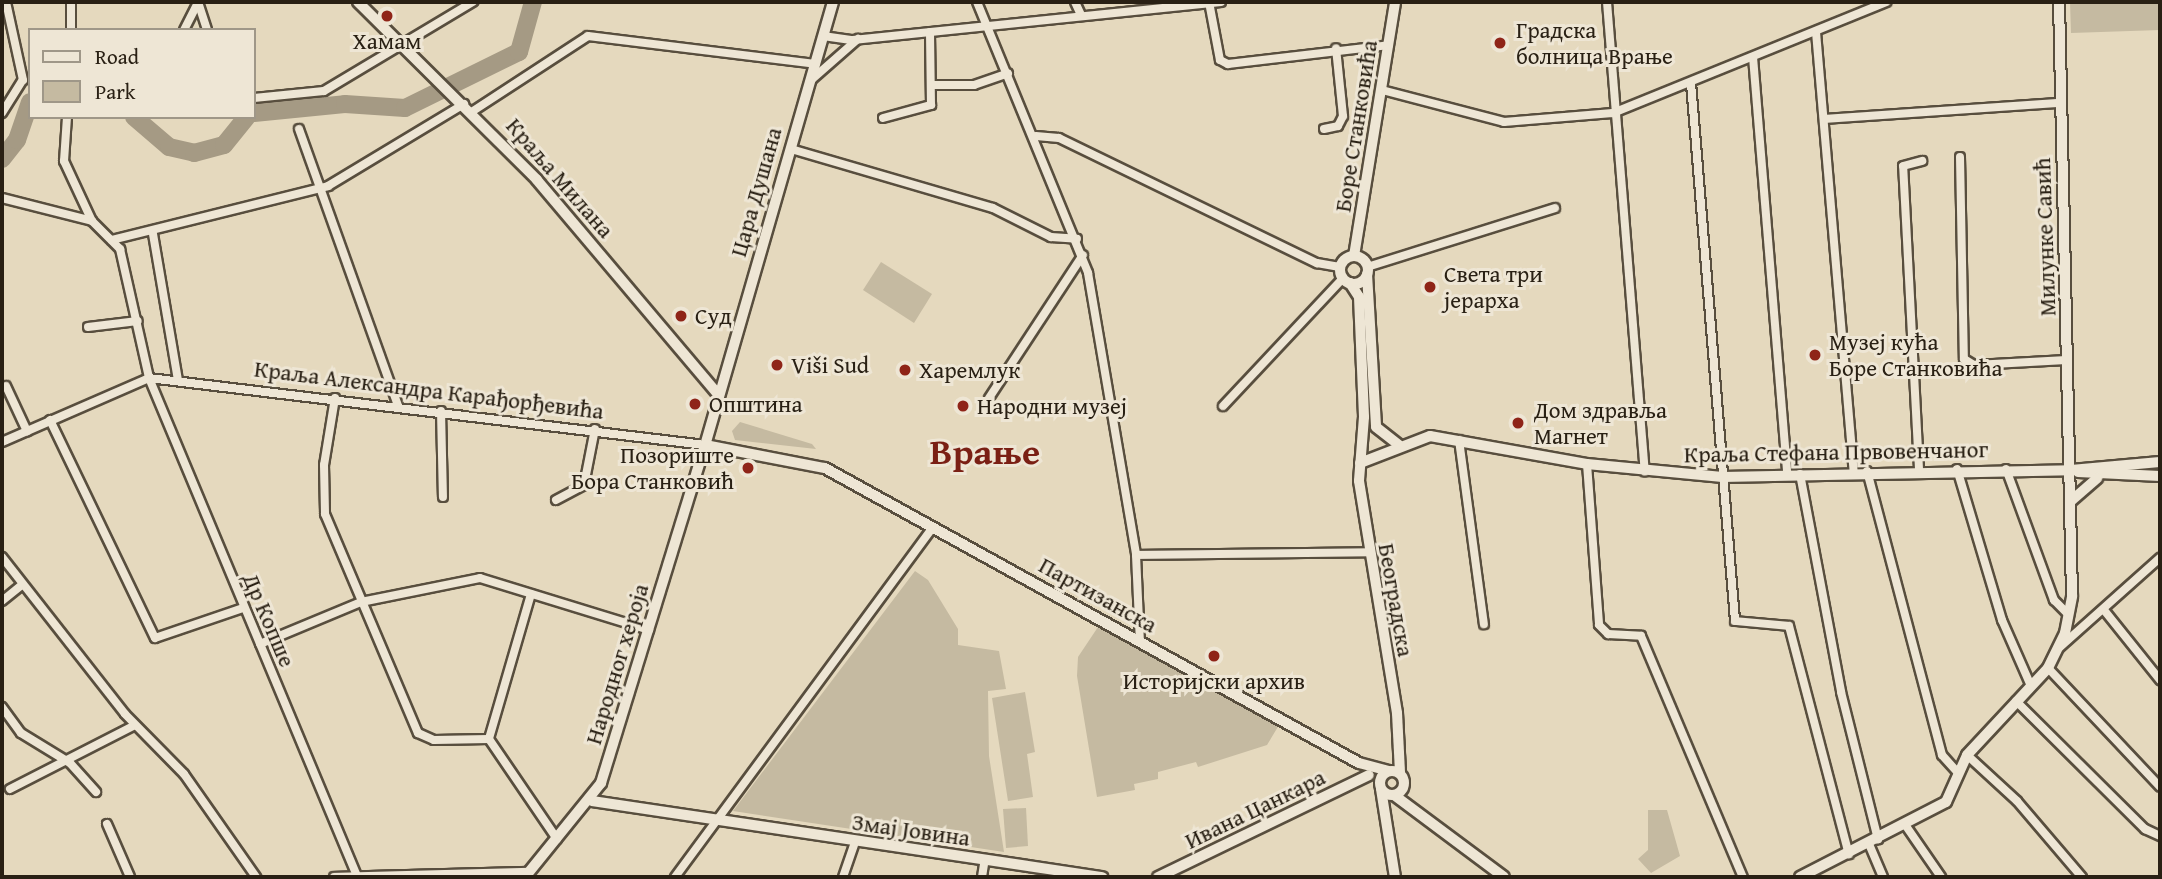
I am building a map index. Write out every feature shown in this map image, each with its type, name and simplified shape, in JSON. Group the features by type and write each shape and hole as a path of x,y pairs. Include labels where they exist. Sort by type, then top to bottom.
{"main road":[{"name":"Краља Милана","path":"358,2 469,107 718,394"},
{"name":"Цара Душана","path":"705,445 833,2"},
{"name":"Партизанска","path":"705,445 816,464 1359,763 1394,772"},
{"name":"Партизанска","path":"1359,763 1381,787 1411,804 1504,877"},
{"path":"1381,787 1394,772 1404,785 1411,804"},
{"path":"1394,795 1404,785"}],"street":[{"path":"2,113 26,80 6,2"},
{"path":"71,2 71,28"},
{"path":"185,28 198,2"},
{"path":"198,2 206,28"},
{"path":"256,98 324,91 473,2"},
{"path":"977,2 1036,136 1083,255 1136,555 1140,642"},
{"path":"1074,2 1081,15"},
{"path":"823,36 858,39 1221,2"},
{"name":"Боре Станковића","path":"1354,256 1395,2"},
{"path":"1607,2 1645,471"},
{"path":"1382,90 1499,122 1614,113 1886,2"},
{"name":"Милунке Савић","path":"1800,877 1906,826 1946,802 1967,755 2048,668 2060,647 2069,615 2071,470 2059,2"},
{"path":"1209,3 1224,63 1336,48 1389,45"},
{"path":"883,118 928,109 932,85 930,32"},
{"path":"1816,32 1854,471"},
{"path":"112,240 153,234 317,190 469,107 588,36 815,64"},
{"path":"810,81 858,39"},
{"path":"1324,129 1338,126 1343,116 1336,48"},
{"path":"1753,57 1787,474"},
{"path":"932,85 979,85 1008,73"},
{"path":"1691,83 1735,621 1789,626 1849,854"},
{"path":"1824,119 2060,103"},
{"path":"67,119 64,161 92,221"},
{"path":"299,129 317,190 398,406"},
{"path":"1036,136 1059,138 1344,276 1555,208"},
{"path":"790,149 993,208 1051,237 1077,239"},
{"path":"1960,157 1964,359 1974,365 2067,360"},
{"path":"1919,469 1903,166 1922,160"},
{"path":"2,198 92,221"},
{"name":"Др Копше","path":"92,221 112,240 125,259 149,378 357,876"},
{"path":"153,234 178,381"},
{"path":"989,398 1083,255"},
{"path":"1223,406 1344,276 1354,256 1367,270 1376,427 1400,445"},
{"name":"Београдска","path":"1344,276 1359,297 1364,433 1360,463 1367,552 1397,713 1394,772"},
{"path":"88,327 138,321"},
{"path":"2,442 149,378"},
{"name":"Краља Александра Карађорђевића","path":"149,378 595,429 705,445"},
{"path":"6,386 27,431"},
{"path":"335,398 323,503 361,602 420,737 489,739"},
{"path":"441,411 443,497"},
{"path":"50,420 155,638 243,608"},
{"path":"556,500 584,485 595,429"},
{"name":"Краља Стефана Првовенчаног","path":"1360,463 1400,445 1430,436 1587,464 1722,477 1919,469 2071,470 2158,462"},
{"path":"1459,440 1484,624"},
{"name":"Народног хероја","path":"526,875 592,801 649,630 705,445"},
{"path":"2158,462 2158,476"},
{"path":"1587,464 1599,625 1608,635 1641,636 1743,877"},
{"path":"1957,469 2002,620 2031,686"},
{"path":"2006,469 2054,600 2069,615"},
{"name":"Краља Стефана Првовенчаног","path":"2071,470 2097,478 2158,476"},
{"path":"1867,471 1942,755 1958,773"},
{"path":"1800,474 1841,692 1883,877"},
{"path":"2070,502 2097,478"},
{"path":"675,877 933,527"},
{"path":"1136,555 1367,552"},
{"path":"2,557 135,725 184,774 256,877"},
{"path":"2060,647 2160,558"},
{"path":"260,644 361,602 480,578 510,582 531,594 649,630"},
{"path":"2,601 22,585"},
{"path":"489,739 531,594"},
{"path":"2104,610 2160,680"},
{"path":"2048,668 2160,787"},
{"path":"2017,701 2145,829 2160,836"},
{"path":"2,707 21,733 70,763 96,792"},
{"path":"10,789 70,763 135,725"},
{"path":"489,739 557,839"},
{"path":"1967,755 2017,801 2082,877"},
{"name":"Ивана Цанкара","path":"1158,877 1369,775"},
{"path":"1381,787 1387,811 1395,877"},
{"path":"1387,811 1394,795"},
{"name":"Змај Јовина","path":"592,801 1102,877"},
{"path":"107,824 130,877"},
{"path":"1906,826 1941,877"},
{"path":"843,877 855,842"},
{"path":"982,877 985,859"},
{"path":"334,877 526,875"}],"green space":[{"path":"2070,2 2160,2 2160,30 2071,33"},
{"path":"881,262 932,294 914,323 863,290"},
{"path":"740,422 812,444 816,449 735,440 732,431"},
{"path":"915,571 928,580 958,629 958,645 999,651 1006,689 988,691 989,756 1004,852 733,811"},
{"path":"1102,621 1222,696 1282,720 1267,745 1198,767 1196,762 1158,772 1158,779 1134,784 1135,790 1097,797 1077,676 1078,657"},
{"path":"1025,692 1035,752 1027,754 1033,797 1008,801 992,698"},
{"path":"1026,808 1028,846 1006,848 1003,809"},
{"path":"1648,810 1667,810 1680,856 1651,873 1638,859 1648,850"}],"waterway":[{"path":"256,113 345,104 405,108 519,52 533,2"},
{"path":"2,159 17,140 28,108"},
{"path":"136,119 169,147 194,153 224,145 245,119"}],"place":[{"name":"Хамам","path":"387,16"},
{"name":"Градска болница Врање","path":"1500,43"},
{"name":"Света три јерарха","path":"1430,287"},
{"name":"Суд","path":"681,316"},
{"name":"Музеј кућа Боре Станковића","path":"1815,355"},
{"name":"Viši Sud","path":"777,365"},
{"name":"Харемлук","path":"905,370"},
{"name":"Општина","path":"695,404"},
{"name":"Народни музеј","path":"963,406"},
{"name":"Дом здравља Магнет","path":"1518,423"},
{"name":"Позориште Бора Станковић","path":"748,468"},
{"name":"Историјски архив","path":"1214,656"}],"district":[{"name":"Врање","path":"985,451"}]}
